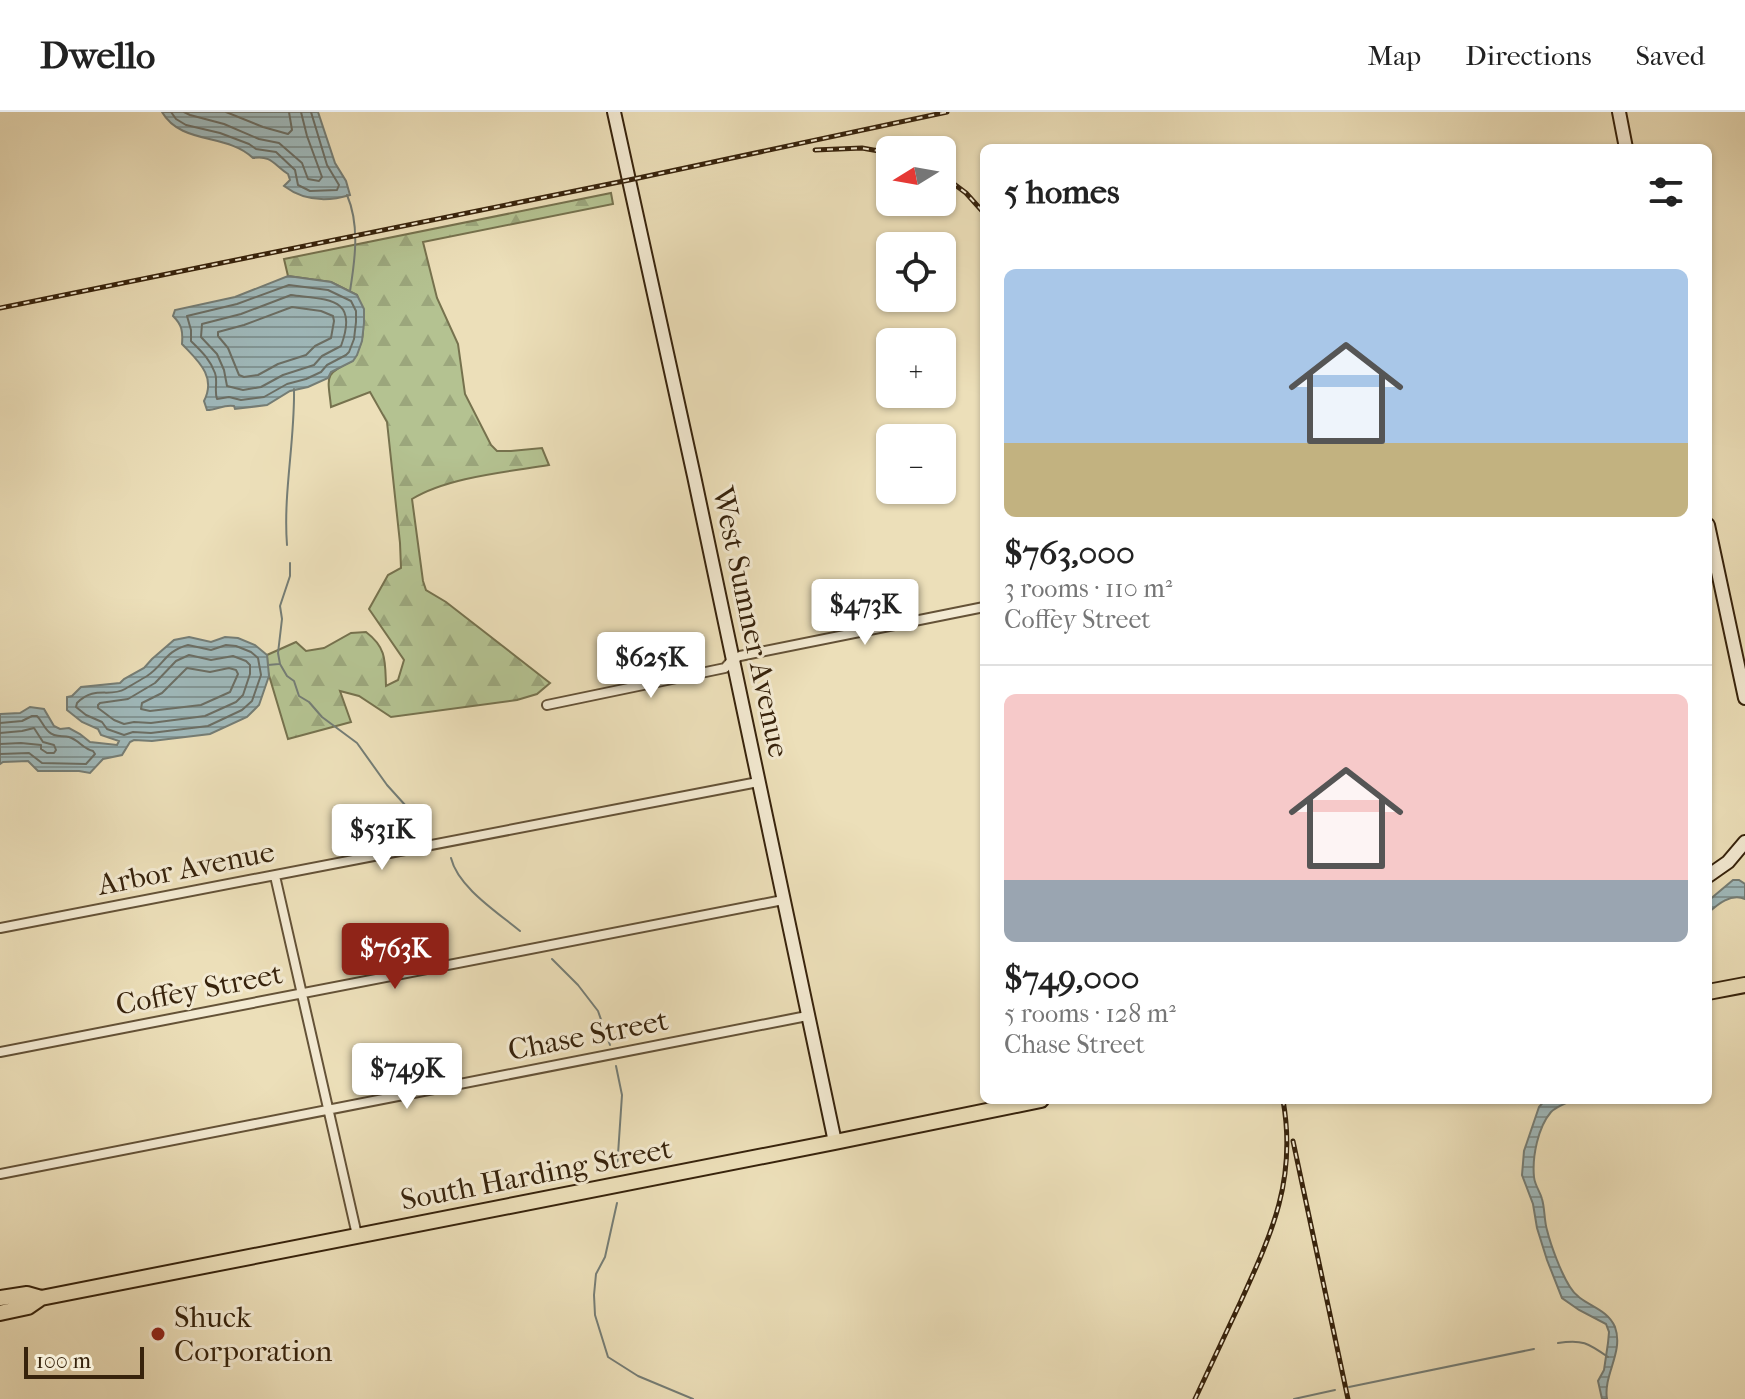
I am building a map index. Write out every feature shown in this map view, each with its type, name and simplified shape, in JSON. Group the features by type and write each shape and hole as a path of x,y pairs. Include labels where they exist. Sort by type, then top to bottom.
{"main road":[{"path":"1712,991 1745,985"},
{"name":"South Harding Street","path":"41,1298 1021,1104"},
{"path":"0,1298 27,1294 41,1298"},
{"path":"0,1313 28,1307 41,1298"}],"street":[{"name":"West Sumner Avenue","path":"614,112 835,1142"},
{"path":"1619,112 1625,144"},
{"path":"1712,544 1745,698"},
{"path":"547,705 725,668 732,660 753,653 980,608"},
{"name":"Arbor Avenue","path":"0,928 758,782"},
{"path":"1712,873 1728,862 1745,842"},
{"path":"275,876 357,1235"},
{"name":"Coffey Street","path":"0,1052 783,900"},
{"name":"Chase Street","path":"0,1174 807,1016"}],"green space":[{"path":"611,193 613,204 423,242 437,298 458,344 465,394 491,445 497,451 542,448 549,465 460,480 412,499 423,581 426,590 550,683 537,694 517,700 391,717 359,696 340,691 351,722 288,739 268,672 267,655 296,642 306,651 324,648 351,633 366,632 381,650 386,686 398,680 404,660 369,609 388,575 401,568 387,422 370,392 331,407 329,389 332,373 352,361 361,344 363,321 357,295 331,282 288,276 284,259"}],"water":[{"path":"162,112 318,112 335,163 350,195 324,199 300,195 284,186 290,180 288,174 272,162 265,158 253,158 230,145 181,130"},
{"path":"288,276 331,282 357,295 364,309 364,323 357,355 353,361 331,372 328,378 290,391 267,405 207,410 204,401 207,376 182,344 181,328 173,316 175,310 235,297"},
{"path":"189,637 211,642 225,637 238,638 255,645 267,655 269,676 259,705 247,717 210,734 152,741 134,740 122,755 103,759 90,773 38,771 28,761 0,764 0,714 20,713 30,707 44,709 54,726 60,729 69,728 90,742 117,745 119,741 101,735 98,729 67,710 67,697 81,687 120,683 144,668 174,640"},
{"path":"1733,880 1745,884 1745,899 1730,898 1712,910 1712,898"},
{"path":"1542,1104 1564,1104 1546,1118 1539,1134 1534,1177 1551,1244 1567,1281 1580,1298 1606,1315 1615,1327 1617,1345 1607,1399 1602,1399 1598,1381 1604,1370 1608,1343 1606,1324 1562,1298 1547,1260 1522,1175 1524,1151"}],"waterway":[{"path":"347,195 355,230 350,291"},
{"path":"287,545 294,389"},
{"path":"290,563 290,576 280,606 280,664 294,681 299,696 357,743 387,785 425,827"},
{"path":"268,665 279,664"},
{"path":"451,858 470,889 520,931"},
{"path":"552,959 598,1011 610,1045"},
{"path":"616,1066 622,1095 617,1169"},
{"path":"617,1203 605,1257 596,1274 594,1295 595,1315 608,1357 638,1376 693,1399"},
{"path":"1558,1343 1584,1343 1608,1357"},
{"path":"1349,1387 1534,1349"},
{"path":"1294,1399 1335,1390"}],"railway":[{"path":"0,308 947,112"},
{"path":"815,150 876,150"},
{"path":"956,186 980,209"},
{"path":"1195,1399 1252,1277 1279,1205 1287,1155 1283,1104"},
{"path":"1293,1141 1348,1399"}],"place":[{"name":"Shuck Corporation","path":"158,1334"}]}
